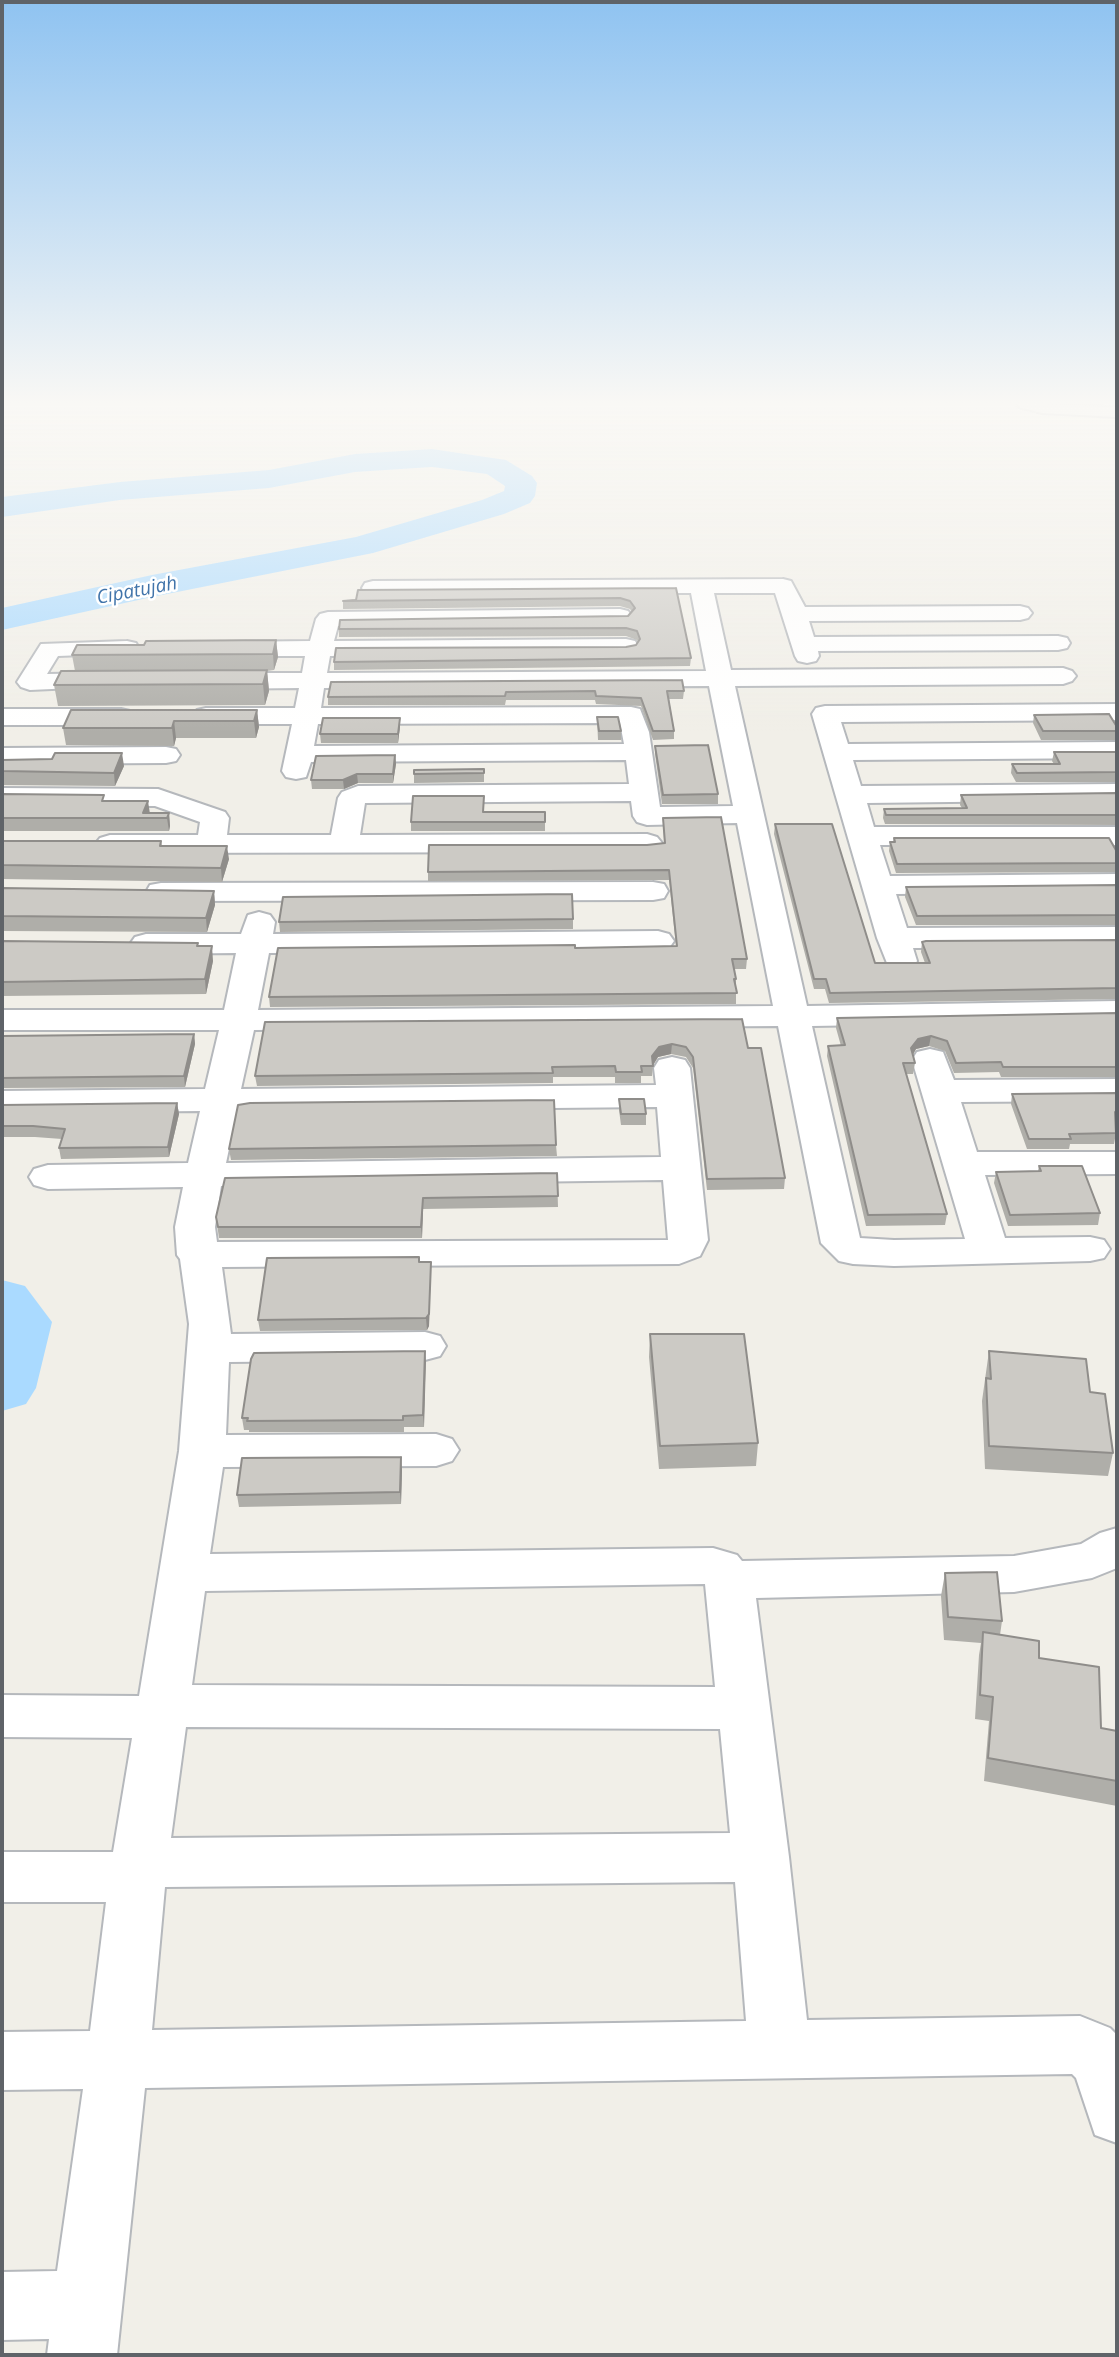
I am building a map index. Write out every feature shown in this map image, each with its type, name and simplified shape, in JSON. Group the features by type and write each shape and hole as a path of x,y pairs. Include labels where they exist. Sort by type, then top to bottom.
{"street":[{"path":"701,586 839,1238 843,1245 853,1252 869,1253 1090,1249"},
{"path":"373,588 783,586 791,600 805,650 1058,643"},
{"path":"208,649 627,655 620,616 619,587"},
{"path":"794,614 1020,612"},
{"path":"620,616 327,620 298,762 639,752"},
{"path":"30,682 50,649 152,648"},
{"path":"192,681 1063,676"},
{"path":"2,682 138,681"},
{"path":"114,944 660,953 639,752 630,707 307,716 182,716"},
{"path":"1117,712 825,714 897,949 1117,937"},
{"path":"2,717 140,717"},
{"path":"838,752 1117,750"},
{"path":"2,756 166,755"},
{"path":"850,795 1117,792"},
{"path":"344,844 352,798 358,795 646,817"},
{"path":"2,796 158,798 215,818 211,844"},
{"path":"85,844 344,844 646,817 750,814"},
{"path":"863,836 1117,835"},
{"path":"2,2306 84,2330 118,2059 138,1870 202,1451 210,1348 209,1316 197,1255 195,1227 204,1175 278,844"},
{"path":"877,885 1117,883"},
{"path":"127,892 266,894 653,891"},
{"path":"2,1020 792,1016 1117,1011"},
{"path":"989,1251 935,1075 1117,1090"},
{"path":"2,1102 221,1098 673,1082 688,1240 683,1250 673,1254 197,1255"},
{"path":"962,1164 1117,1163"},
{"path":"48,1177 681,1168"},
{"path":"210,1348 425,1346"},
{"path":"202,1451 436,1450"},
{"path":"729,1580 1014,1573 1092,1560 1117,1546"},
{"path":"184,1573 713,1566 724,1572 729,1580 744,1708 779,2048"},
{"path":"2,1716 163,1711 744,1708"},
{"path":"2,1877 138,1870 761,1857"},
{"path":"2,2061 1080,2045 1088,2048 1102,2062 1117,2113"}],"building":[{"path":"676,588 691,658 334,662 336,648 626,647 636,645 640,639 637,631 626,628 339,629 340,620 628,616 635,608 630,601 620,598 343,601 356,600 358,590"},
{"path":"276,640 273,654 72,655 77,645 144,645 146,641"},
{"path":"267,670 263,684 54,685 61,671"},
{"path":"682,680 684,691 667,691 674,731 653,731 641,698 596,696 595,691 506,692 505,696 328,697 331,682"},
{"path":"71,710 257,710 254,721 174,721 172,728 63,728"},
{"path":"1109,714 1117,731 1043,731 1034,715"},
{"path":"597,717 618,717 621,731 599,731"},
{"path":"323,718 400,718 398,734 320,734"},
{"path":"708,745 718,794 663,795 655,746"},
{"path":"1054,752 1117,752 1117,772 1017,773 1012,764 1060,764"},
{"path":"55,753 122,753 114,773 2,771 2,760 52,759"},
{"path":"395,755 393,774 357,774 343,780 311,780 316,756"},
{"path":"484,769 484,773 414,774 414,770"},
{"path":"1117,793 1117,815 886,815 884,809 967,808 961,795"},
{"path":"2,794 104,795 102,801 148,801 143,813 169,813 167,818 2,818"},
{"path":"413,796 484,796 483,812 545,812 545,822 411,822"},
{"path":"721,817 747,959 732,959 737,993 269,997 278,948 677,946 669,870 428,872 429,845 647,845 665,843 663,818"},
{"path":"775,824 832,824 875,963 930,963 922,942 926,941 1117,940 1117,988 830,993 826,979 814,979"},
{"path":"894,838 1109,838 1117,852 1117,863 897,864 890,842 895,842"},
{"path":"2,841 161,841 160,846 227,846 221,868 2,865"},
{"path":"1117,885 1117,915 917,916 906,887"},
{"path":"2,888 214,891 206,918 2,916"},
{"path":"572,894 573,919 279,922 283,897"},
{"path":"2,941 198,943 197,946 212,946 205,979 2,982"},
{"path":"1117,1013 1117,1067 1003,1067 1001,1062 956,1063 947,1041 931,1036 918,1039 911,1048 915,1063 903,1063 947,1214 868,1215 828,1046 845,1045 837,1018"},
{"path":"742,1019 748,1048 761,1048 785,1178 707,1179 693,1057 686,1047 672,1044 659,1047 652,1056 653,1066 641,1066 642,1072 616,1072 615,1066 552,1067 553,1073 255,1076 265,1022"},
{"path":"194,1034 184,1076 2,1078 2,1036"},
{"path":"1117,1093 1116,1133 1069,1134 1071,1139 1029,1139 1012,1094"},
{"path":"619,1099 644,1099 646,1114 621,1114"},
{"path":"554,1100 556,1145 229,1149 238,1105 250,1103"},
{"path":"177,1103 168,1147 59,1148 65,1129 2,1126 2,1105"},
{"path":"1039,1166 1082,1166 1100,1213 1010,1215 996,1172 1041,1171"},
{"path":"557,1173 558,1196 423,1198 421,1227 218,1227 216,1217 225,1178"},
{"path":"419,1257 419,1262 431,1262 429,1314 426,1318 258,1320 267,1258"},
{"path":"650,1334 744,1334 758,1443 660,1446"},
{"path":"425,1351 423,1415 403,1416 403,1420 247,1421 248,1418 242,1418 254,1353"},
{"path":"989,1351 1086,1359 1090,1392 1105,1394 1113,1453 989,1446 986,1378 991,1379"},
{"path":"401,1457 400,1492 237,1495 242,1458"},
{"path":"997,1572 1002,1621 948,1617 945,1573"},
{"path":"983,1632 1039,1641 1039,1658 1099,1667 1101,1728 1117,1731 1117,1781 988,1758 993,1697 980,1695"}],"waterway":[{"name":"Cipatujah","path":"2,619 152,586 361,546 473,513"},
{"name":"Cipatujah","path":"2,1301 19,1322 2,1388"}]}
